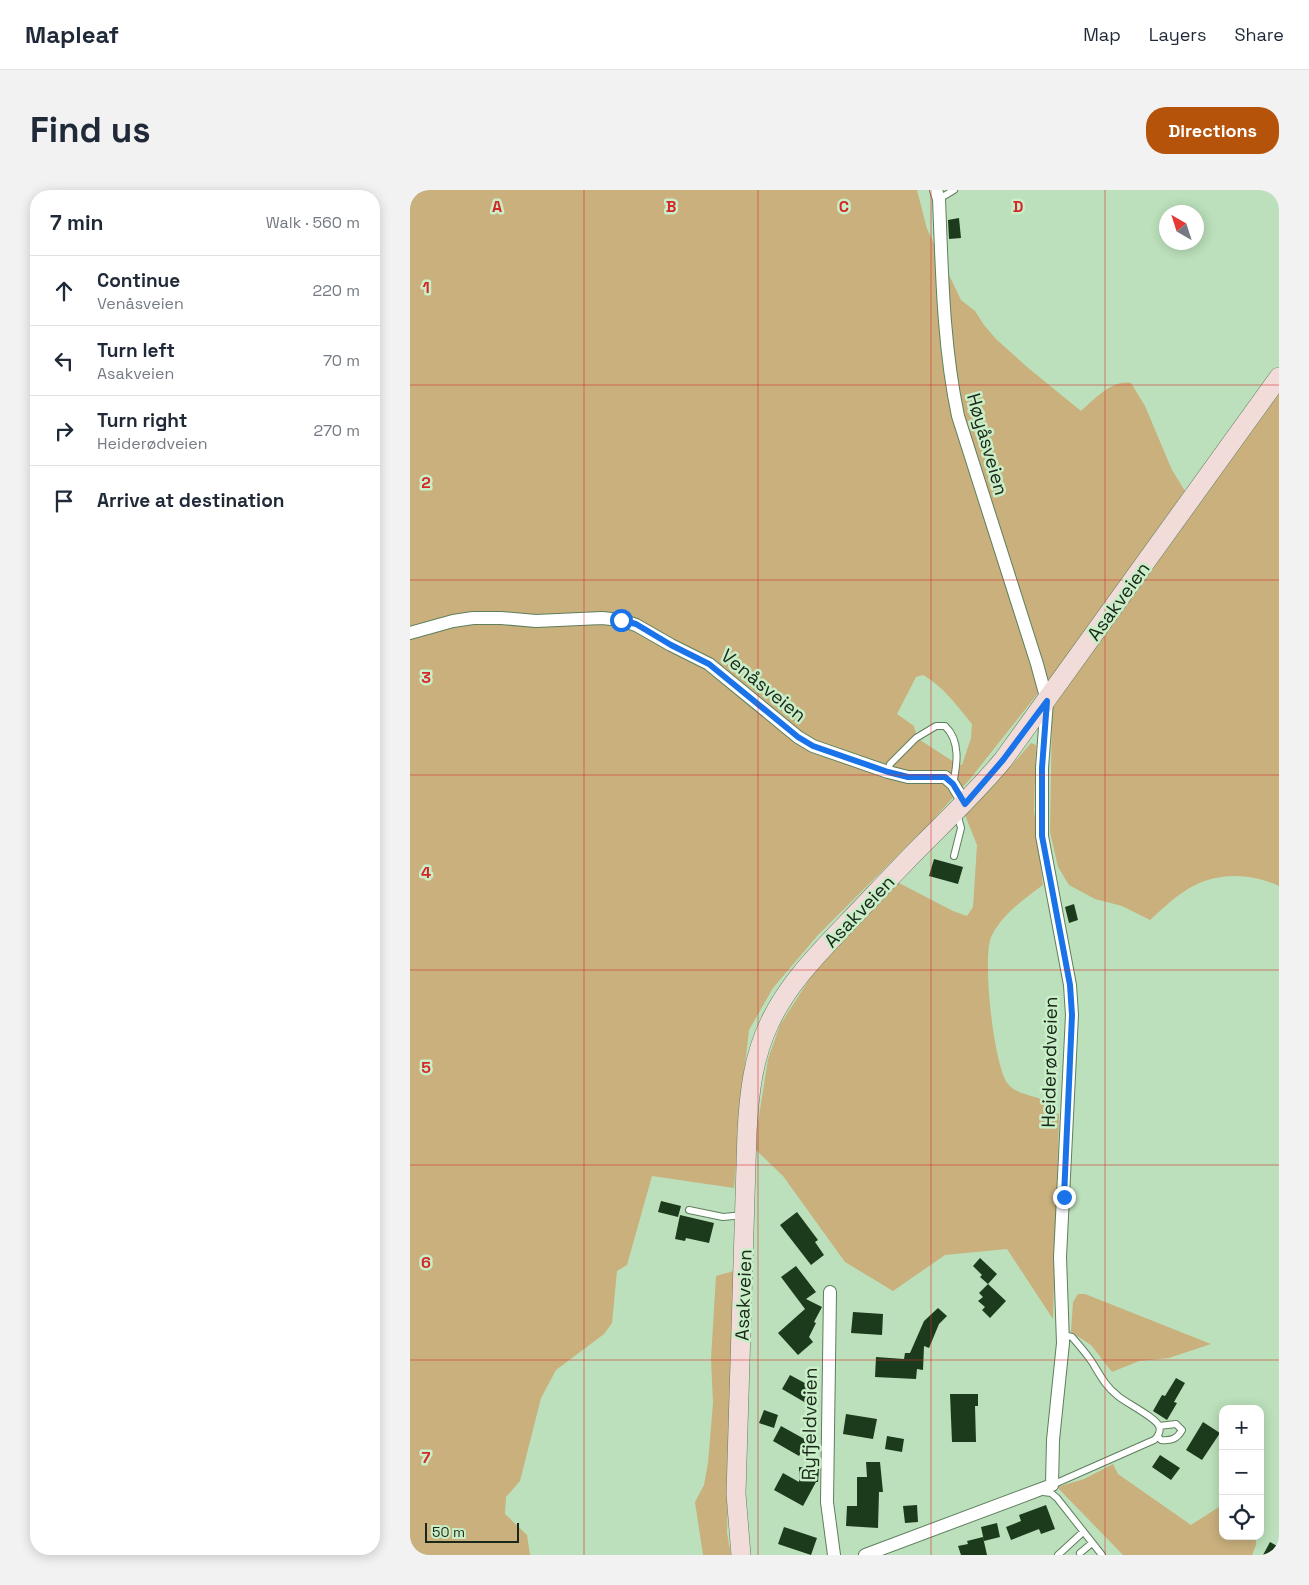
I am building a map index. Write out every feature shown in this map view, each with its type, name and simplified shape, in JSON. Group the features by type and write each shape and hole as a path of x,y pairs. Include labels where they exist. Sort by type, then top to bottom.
{"main road":[{"name":"Asakveien","path":"741,1555 736,1494 747,1132 751,1081 761,1042 773,1014 807,965 918,849 961,808 1003,760 1279,377"}],"street":[{"name":"Høyåsveien","path":"937,195 952,389 958,416 1047,701"},
{"name":"Venåsveien","path":"410,634 453,621 473,618 536,621 611,618 629,622 709,664 798,737 813,746 888,772 908,777 945,777 953,784"},
{"name":"Heiderødveien","path":"1047,701 1042,768 1042,836 1070,985 1072,1015 1060,1257 1064,1335"},
{"path":"953,784 961,808"},
{"name":"Ryfjeldveien","path":"830,1292 827,1502 834,1555"},
{"path":"865,1555 1052,1485 1053,1440 1064,1335"}],"lane":[{"path":"937,195 954,190"},
{"path":"888,772 890,764 916,738 936,726 945,726 949,730 957,751 957,764 953,784"},
{"path":"954,856 961,828 961,808"},
{"path":"689,1210 723,1217 745,1214"},
{"path":"1064,1335 1072,1337 1106,1385 1159,1426"},
{"path":"1158,1437 1161,1440 1168,1441 1178,1437 1182,1430 1176,1424 1159,1426"},
{"path":"1158,1437 1159,1426"},
{"path":"1052,1485 1158,1437"},
{"path":"1039,1491 1051,1493 1057,1498 1102,1555"},
{"path":"1058,1555 1083,1532"},
{"path":"1080,1553 1092,1543"}],"shaded area":[{"path":"410,190 917,190 927,229 961,300 975,311 996,339 1081,411 1110,387 1117,384 1131,383 1145,406 1172,470 1185,491 1054,673 970,779 928,825 818,935 773,988 749,1030 734,1188 652,1176 627,1265 617,1271 612,1323 604,1334 556,1370 541,1398 520,1481 506,1497 505,1514 527,1535 530,1555 410,1555","holes":["923,675 950,697 972,724 971,738 962,765 957,764 917,738 914,726 897,714 916,677"]},
{"path":"1279,392 1279,886 1266,881 1241,876 1215,878 1191,887 1150,920 1122,906 1095,899 1069,885 1058,867 1050,832 1052,708 1167,545 1195,510"},
{"path":"1031,743 1036,745 1034,810 1043,885 1022,901 996,928 989,946 988,964 994,1035 1003,1074 1008,1084 1016,1091 1046,1102 1059,1115 1053,1319 1007,1249 945,1255 893,1291 845,1262 783,1176 754,1148 768,1059 780,1025 812,975 897,882 953,911 967,916 973,907 977,845 965,815"},
{"path":"734,1271 727,1533 731,1555 703,1555 695,1502 704,1485 708,1463 713,1403 711,1359 716,1276"},
{"path":"1078,1294 1085,1294 1211,1344 1169,1358 1139,1361 1112,1372 1091,1345 1071,1332 1073,1302"},
{"path":"1113,1464 1118,1474 1191,1525 1219,1507 1219,1540 1256,1540 1252,1555 1123,1555 1057,1487 1084,1479"}],"building":[{"path":"959,218 961,238 949,239 948,220"},
{"path":"934,859 963,867 958,884 929,876"},
{"path":"1074,904 1078,920 1069,923 1065,907"},
{"path":"661,1201 681,1206 678,1217 658,1212"},
{"path":"797,1212 818,1240 815,1242 824,1255 811,1265 780,1225"},
{"path":"680,1215 714,1223 709,1243 686,1238 685,1241 675,1239"},
{"path":"980,1258 997,1274 988,1284 980,1277 982,1275 973,1266"},
{"path":"796,1266 816,1292 806,1299 822,1307 809,1337 813,1342 798,1355 778,1333 805,1309 781,1277"},
{"path":"988,1284 1006,1301 990,1318 982,1310 985,1307 978,1301 983,1297 979,1293"},
{"path":"938,1308 947,1316 939,1324 929,1348 924,1346 923,1370 917,1369 916,1379 875,1377 876,1357 904,1359 905,1353 910,1353 924,1321"},
{"path":"853,1312 883,1314 882,1335 851,1333"},
{"path":"790,1375 814,1388 806,1403 782,1389"},
{"path":"1176,1378 1185,1383 1174,1402 1177,1403 1167,1420 1153,1411 1162,1395 1165,1396"},
{"path":"950,1394 978,1394 978,1406 975,1406 976,1442 952,1442"},
{"path":"764,1410 778,1415 774,1428 759,1423"},
{"path":"846,1414 877,1419 873,1439 843,1434"},
{"path":"1203,1422 1219,1432 1202,1460 1186,1450"},
{"path":"781,1426 808,1441 799,1456 773,1441"},
{"path":"887,1436 904,1439 902,1452 885,1449"},
{"path":"1160,1455 1180,1468 1171,1480 1152,1467"},
{"path":"866,1462 880,1462 883,1492 879,1492 878,1528 846,1526 847,1506 857,1506 857,1477 867,1477"},
{"path":"799,1467 819,1469 818,1482 816,1482 803,1506 774,1490 783,1473 799,1482"},
{"path":"917,1505 918,1522 905,1523 903,1506"},
{"path":"1046,1505 1055,1529 1041,1534 1039,1529 1011,1540 1006,1527 1021,1521 1019,1515"},
{"path":"997,1523 1000,1537 984,1541 981,1527"},
{"path":"784,1527 817,1538 811,1555 778,1544"},
{"path":"983,1537 987,1555 961,1555 958,1546 968,1544 967,1541"},
{"path":"1270,1542 1279,1547 1279,1555 1263,1555"}],"route":[{"path":"621,620 636,624 671,645 709,664 798,737 813,746 908,777 945,777 953,784 965,804 1020,739 1047,701 1042,768 1042,836 1070,985 1072,1015 1064,1197"}]}
